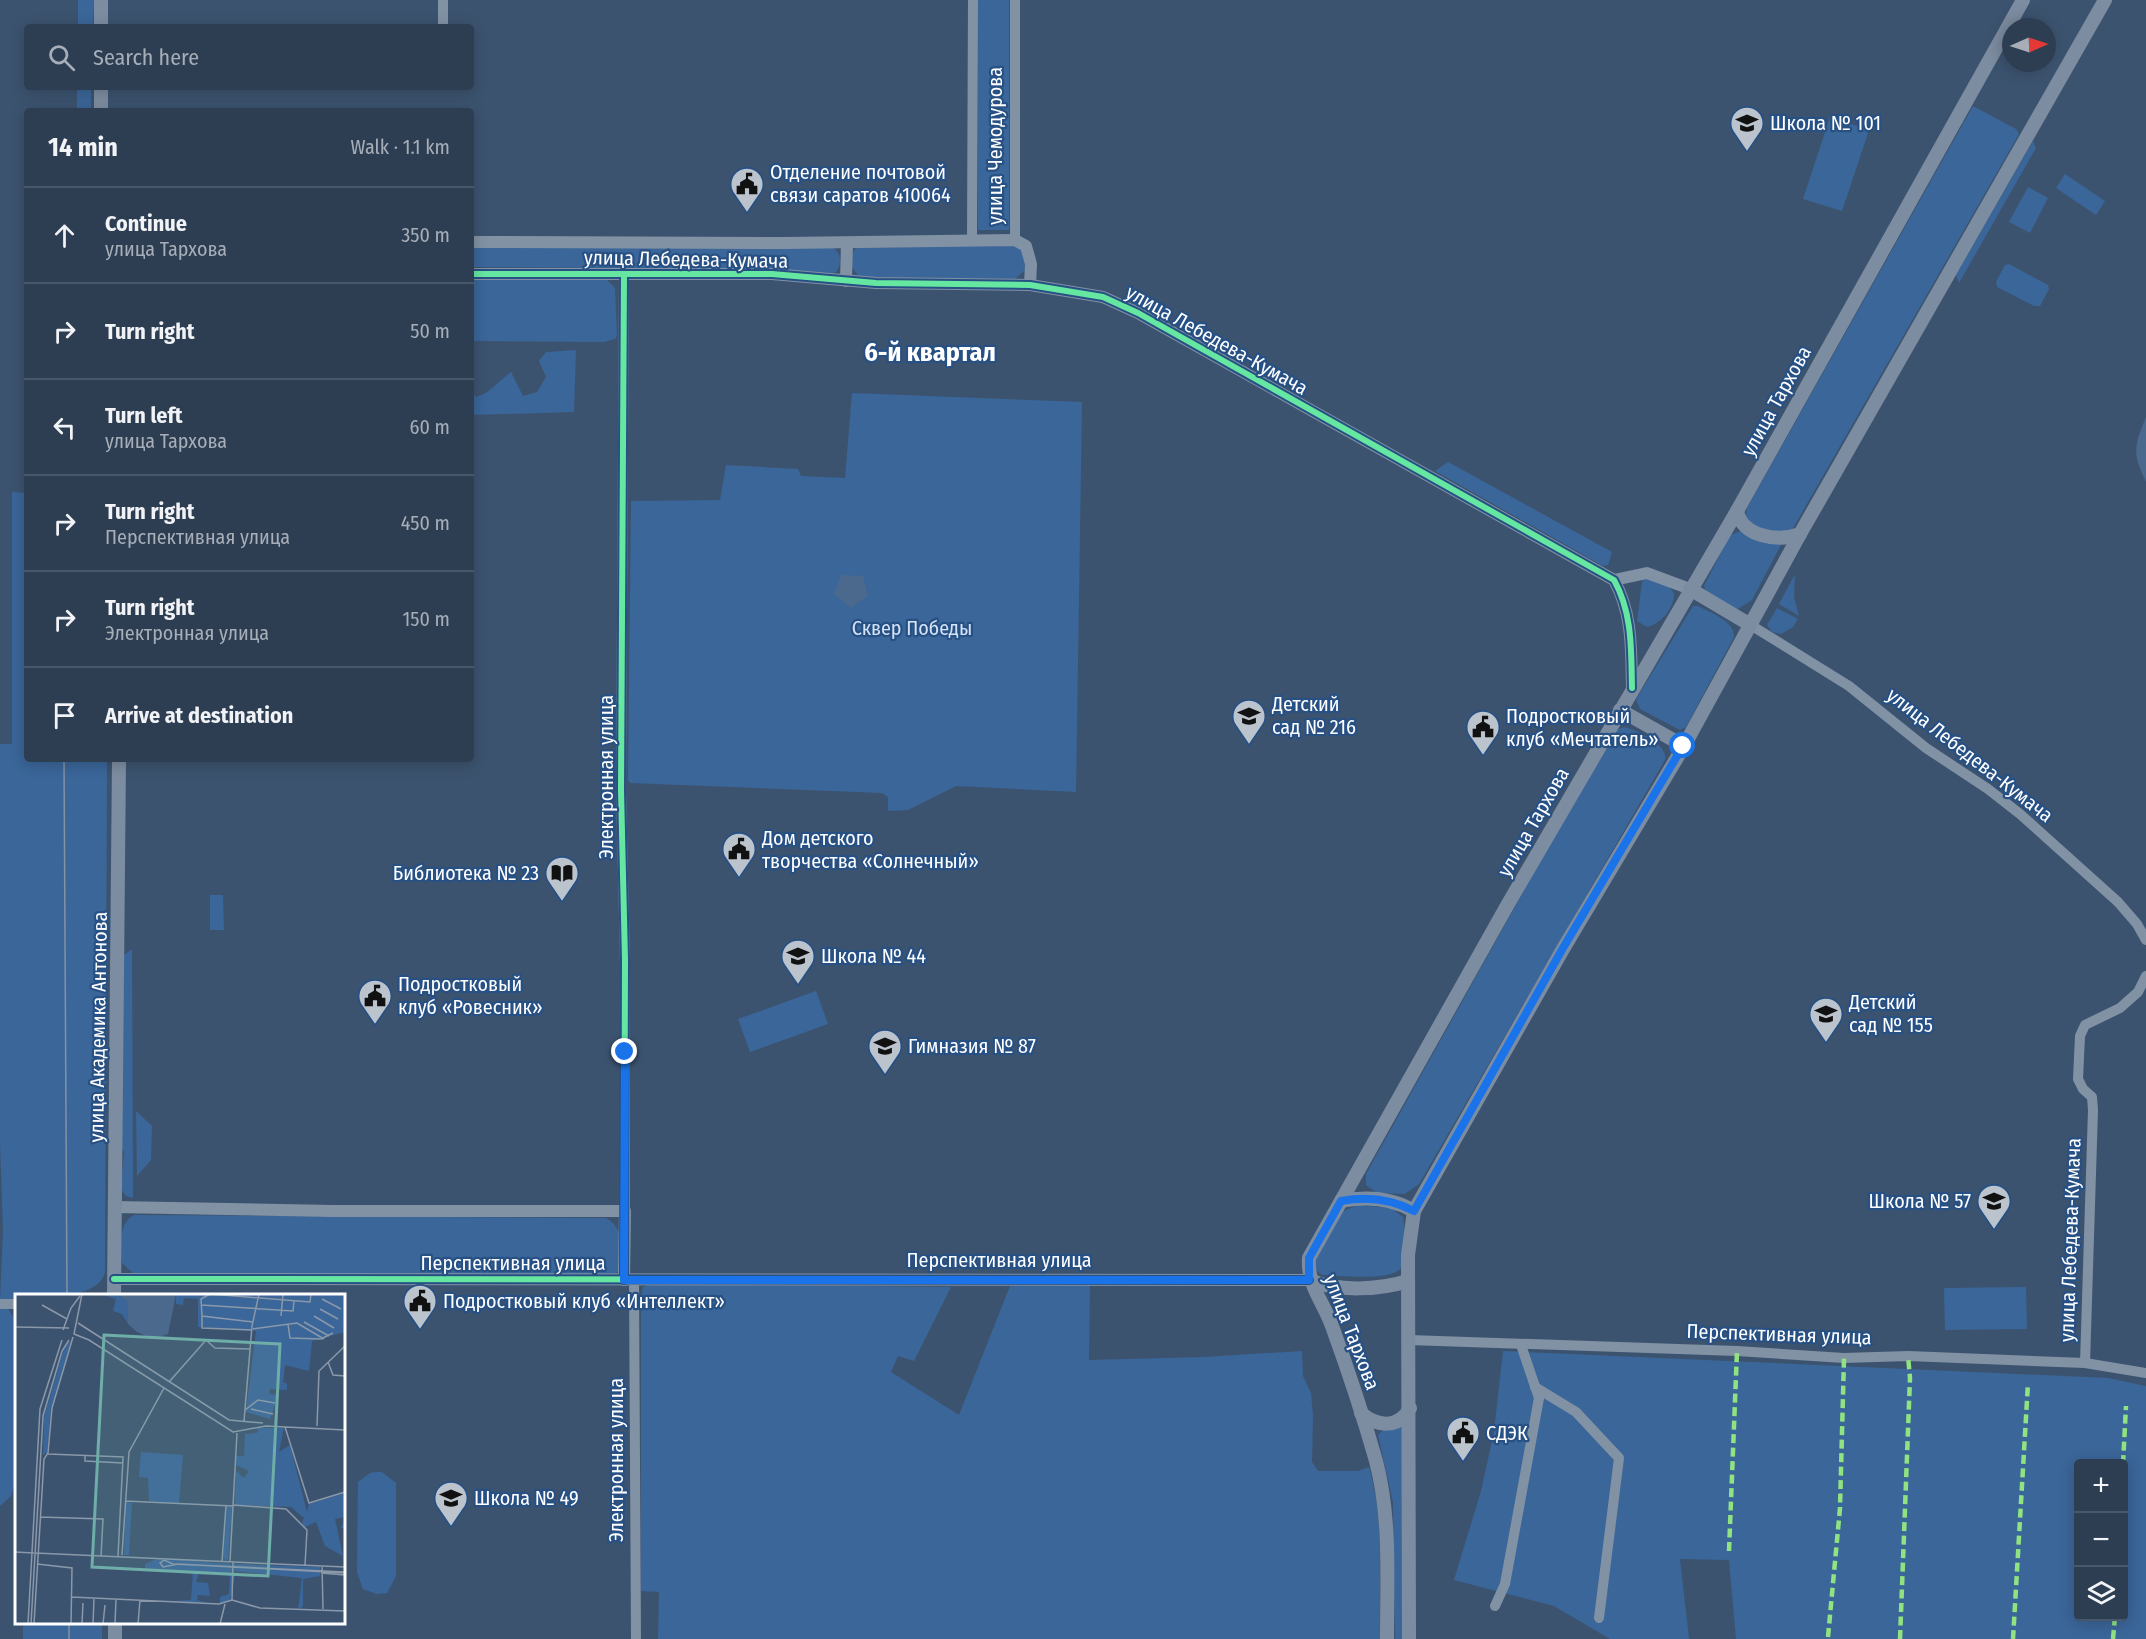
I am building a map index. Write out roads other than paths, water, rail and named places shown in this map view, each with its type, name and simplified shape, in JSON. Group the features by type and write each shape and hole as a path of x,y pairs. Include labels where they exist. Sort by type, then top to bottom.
{"main road":[{"path":"101,0 101,24"},
{"name":"улица Тархова","path":"1388,1639 1387,1546 1382,1484 1326,1309 1309,1280 1309,1258 1632,688 1737,511 2022,0"},
{"name":"улица Тархова","path":"1409,1639 1408,1255 1414,1211 1563,948 1683,746 1749,624 2105,0"},
{"path":"101,90 101,108"},
{"path":"1737,511 1744,527 1752,532 1782,539 1800,534"},
{"path":"1690,589 1749,624"},
{"path":"1620,710 1683,746"},
{"name":"улица Академика Антонова","path":"114,1294 119,762"},
{"path":"1341,1201 1365,1197 1402,1204 1414,1211"},
{"path":"1309,1280 1325,1286 1389,1286 1408,1281"},
{"path":"1361,1413 1376,1423 1389,1424 1403,1419 1410,1408"},
{"path":"115,1624 116,1639"}],"street":[{"path":"443,0 443,24"},
{"name":"улица Чемодурова","path":"972,239 974,0"},
{"name":"улица Чемодурова","path":"1015,0 1015,240 1026,246 1031,264 1030,285"},
{"name":"улица Лебедева-Кумача","path":"474,242 847,243 1015,240"},
{"path":"846,281 847,243"},
{"name":"улица Лебедева-Кумача","path":"474,274 772,274 846,281 1030,285 1103,297 1138,313 1614,580"},
{"name":"Электронная улица","path":"624,274 621,790 625,960 625,1211 629,1280 636,1639"},
{"path":"1632,688 1629,624 1622,594 1614,580 1647,573 1690,589"},
{"name":"улица Лебедева-Кумача","path":"1749,624 1849,686 1926,748 1988,789 2020,814 2118,902 2137,924 2146,940"},
{"name":"улица Лебедева-Кумача","path":"2085,1363 2093,1110 2092,1097 2083,1089 2078,1079 2080,1036 2085,1025 2120,1008 2138,992 2146,976"},
{"path":"114,1207 333,1211 625,1211"},
{"name":"Перспективная улица","path":"114,1279 1309,1280"},
{"name":"Перспективная улица","path":"1409,1340 1737,1351 1844,1358 1908,1356 2085,1363 2146,1373"},
{"path":"1495,1606 1505,1584 1536,1426 1539,1398 1521,1345"},
{"path":"1535,1387 1576,1412 1619,1458 1599,1618"}],"tram line":[{"path":"64,762 67,1294"},
{"path":"69,1624 69,1639"}],"place":[{"name":"Школа № 101","path":"1747,152"},
{"name":"Отделение почтовой связи саратов 410064","path":"747,213"},
{"name":"Детский сад № 216","path":"1249,745"},
{"name":"Подростковый клуб «Мечтатель»","path":"1483,756"},
{"name":"Дом детского творчества «Солнечный»","path":"739,878"},
{"name":"Библиотека № 23","path":"562,902"},
{"name":"Школа № 44","path":"798,985"},
{"name":"Подростковый клуб «Ровесник»","path":"375,1025"},
{"name":"Детский сад № 155","path":"1826,1043"},
{"name":"Гимназия № 87","path":"885,1075"},
{"name":"Школа № 57","path":"1994,1230"},
{"name":"Подростковый клуб «Интеллект»","path":"420,1330"},
{"name":"СДЭК","path":"1463,1462"},
{"name":"Школа № 49","path":"451,1527"}],"district":[{"name":"6-й квартал","path":"930,352"}],"park label":[{"name":"Сквер Победы","path":"912,628"}]}
